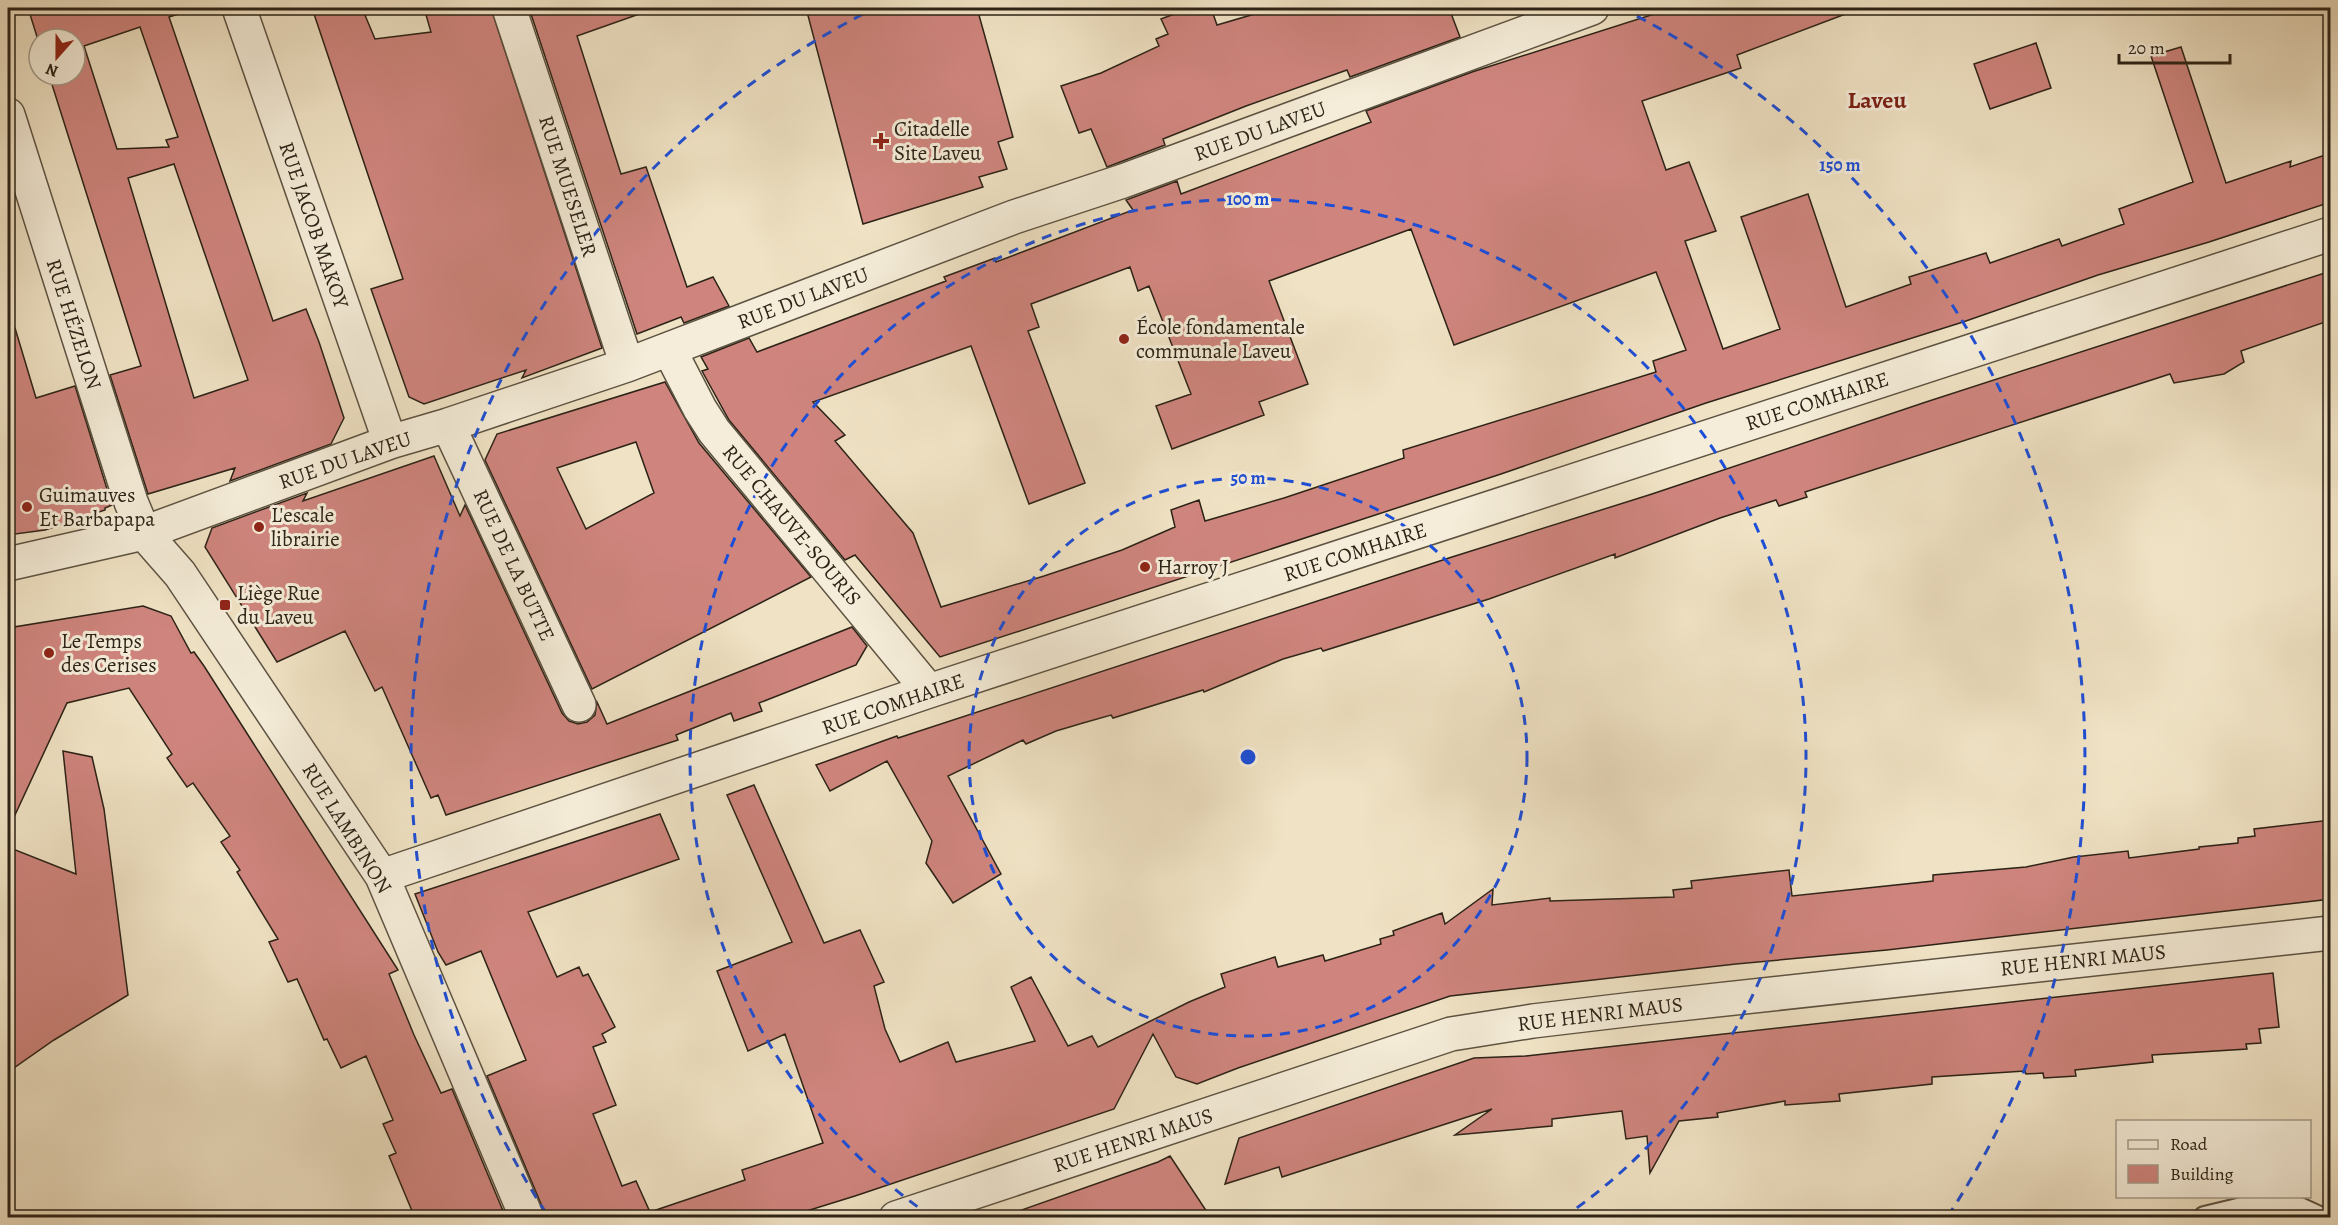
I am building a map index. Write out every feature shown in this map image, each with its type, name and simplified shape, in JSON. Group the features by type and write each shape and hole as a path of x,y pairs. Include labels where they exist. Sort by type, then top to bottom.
{"street":[{"name":"RUE JACOB MAKOY","path":"239,8 390,442"},
{"name":"RUE MUESELER","path":"509,8 627,365"},
{"name":"RUE DU LAVEU","path":"8,564 144,533 390,442 627,365 1014,217 1123,181 1592,8"},
{"name":"RUE HÉZELON","path":"8,115 130,502 144,533"},
{"name":"RUE COMHAIRE","path":"382,876 742,756 929,690 2331,234"},
{"name":"RUE CHAUVE-SOURIS","path":"669,349 714,431 929,690"},
{"name":"RUE DE LA BUTTE","path":"448,425 579,705"},
{"name":"RUE LAMBINON","path":"144,533 180,574 382,876 527,1218"},
{"name":"RUE HENRI MAUS","path":"896,1218 1451,1034 1634,1009 2331,933"}],"lane":[{"path":"2205,1218 2280,1200 2319,1218"}],"building":[{"path":"28,8 181,8 182,13 169,17 273,321 306,309 344,418 331,444 230,481 235,468 148,494 110,375 141,366 53,87 87,87 87,55 117,149 169,147 166,140 178,137 140,27 87,45 87,27 34,27","holes":["174,164 248,380 194,398 128,178"]},
{"path":"312,8 362,8 375,39 431,32 424,8 491,8 602,348 522,378 526,370 424,404 409,397 371,289 403,279"},
{"path":"529,8 644,8 645,12 577,36 621,174 646,167 687,287 713,277 729,306 684,323 681,317 637,334"},
{"path":"806,8 977,8 1013,137 998,142 1007,169 979,177 983,187 863,224"},
{"path":"1190,8 1211,8 1217,25 1275,8 1449,8 1460,37 1350,77 1347,70 1246,106 1163,139 1165,145 1107,167 1091,129 1079,133 1061,86 1101,73 1159,46 1156,39 1168,34 1161,19"},
{"path":"1673,8 1855,8 1856,10 1737,55 1741,68 1642,101 1666,170 1689,162 1716,231 1685,241 1723,349 1780,329 1741,217 1808,194 1846,307 1911,284 1909,277 1986,253 1990,263 2059,239 2062,246 2124,224 2119,209 2193,182 2151,56 2181,47 2226,183 2291,161 2290,167 2331,153 2331,202 2098,275 1963,322 1706,403 1501,474 940,657 855,555 845,560 729,420 702,371 708,369 701,357 749,338 757,352 946,281 944,277 995,258 996,262 1133,210 1126,200 1177,181 1181,194 1371,122 1366,111 1472,72","holes":["1411,229 1454,345 1656,272 1686,350 1653,361 1656,372 1403,450 1404,458 1284,498 1205,521 1199,500 1171,510 1175,527 1122,550 941,607 913,533 835,441 845,435 813,402 971,346 1029,504 1085,483 1028,331 1039,327 1031,304 1130,267 1138,291 1149,286 1191,394 1156,406 1172,449 1264,415 1259,402 1308,384 1269,281"]},
{"path":"2036,43 2051,88 1990,109 1974,64"},
{"path":"2331,271 2331,320 2241,351 2244,362 2224,374 2174,383 2170,374 1805,492 1807,497 1779,506 1776,500 1720,518 1615,558 1615,554 1489,599 1323,651 1321,648 1283,659 1204,692 1203,690 1113,718 1111,715 1083,723 1056,731 1026,744 1023,740 948,776 1001,874 953,903 926,863 932,841 887,761 830,791 816,765 897,736 898,738 1652,494 1926,402"},
{"path":"15,328 36,398 75,386 112,505 105,510 45,530 8,535 8,329"},
{"path":"665,382 699,443 811,577 592,689 485,460 497,434","holes":["636,442 654,493 586,529 557,468"]},
{"path":"434,456 460,516 465,505 562,713 569,721 578,724 587,722 595,715 597,702 607,724 852,627 867,646 856,665 759,703 762,711 734,721 731,713 676,735 678,740 446,815 438,795 431,798 382,687 375,691 345,631 277,662 205,547 212,528 307,493 303,501"},
{"path":"143,606 171,616 191,653 194,652 204,666 398,970 389,974 414,1035 441,1093 452,1089 506,1218 415,1218 389,1156 396,1153 383,1124 393,1120 366,1056 341,1068 327,1039 324,1040 297,979 288,982 269,942 278,939 237,872 240,870 221,842 230,836 193,783 187,787 167,758 172,754 129,688 67,703 8,830 8,628"},
{"path":"63,751 92,757 104,809 128,995 54,1040 8,1072 8,847 76,874"},
{"path":"754,785 824,943 860,930 884,982 874,986 885,1029 900,1062 948,1042 956,1062 1035,1041 1011,987 1031,977 1068,1046 1092,1036 1098,1047 1189,1002 1225,987 1221,974 1275,957 1278,967 1323,955 1325,961 1381,944 1380,939 1394,935 1393,931 1442,913 1445,924 1493,889 1492,905 1550,898 1550,901 1674,897 1673,890 1692,888 1691,881 1789,870 1792,896 1933,881 1933,875 2026,867 2074,857 2128,851 2129,858 2199,849 2199,847 2238,843 2238,838 2255,836 2254,829 2331,820 2331,899 1887,950 1736,964 1450,996 1197,1084 1176,1077 1153,1034 1114,1109 784,1218 545,1218 487,1076 526,1060 481,951 446,965 438,952 415,894 660,814 679,859 528,912 557,977 579,967 583,976 588,974 615,1027 602,1034 606,1042 593,1047 616,1105 593,1114 622,1186 636,1181 650,1212 745,1180 742,1170 823,1143 785,1034 748,1051 717,971 792,942 727,795"},
{"path":"2273,973 2279,1027 2259,1029 2261,1043 2246,1044 2247,1049 2152,1055 2153,1062 2075,1070 2076,1076 2044,1078 2043,1073 2026,1074 2025,1071 1932,1077 1932,1084 1839,1094 1840,1101 1785,1105 1785,1101 1717,1113 1718,1117 1679,1121 1650,1173 1647,1136 1626,1139 1622,1111 1552,1119 1552,1126 1455,1135 1492,1109 1282,1177 1279,1167 1225,1184 1239,1138 1474,1058 1526,1056"},
{"path":"1170,1156 1211,1218 1013,1218 1013,1213"}],"place":[{"name":"Citadelle Site Laveu","path":"881,141"},
{"name":"École fondamentale communale Laveu","path":"1124,339"},
{"name":"Guimauves Et Barbapapa","path":"27,507"},
{"name":"L'escale librairie","path":"259,527"},
{"name":"Harroy J","path":"1145,567"},
{"name":"Liège Rue du Laveu","path":"225,605"},
{"name":"Le Temps des Cerises","path":"49,653"}],"district":[{"name":"Laveu","path":"1877,100"}]}
